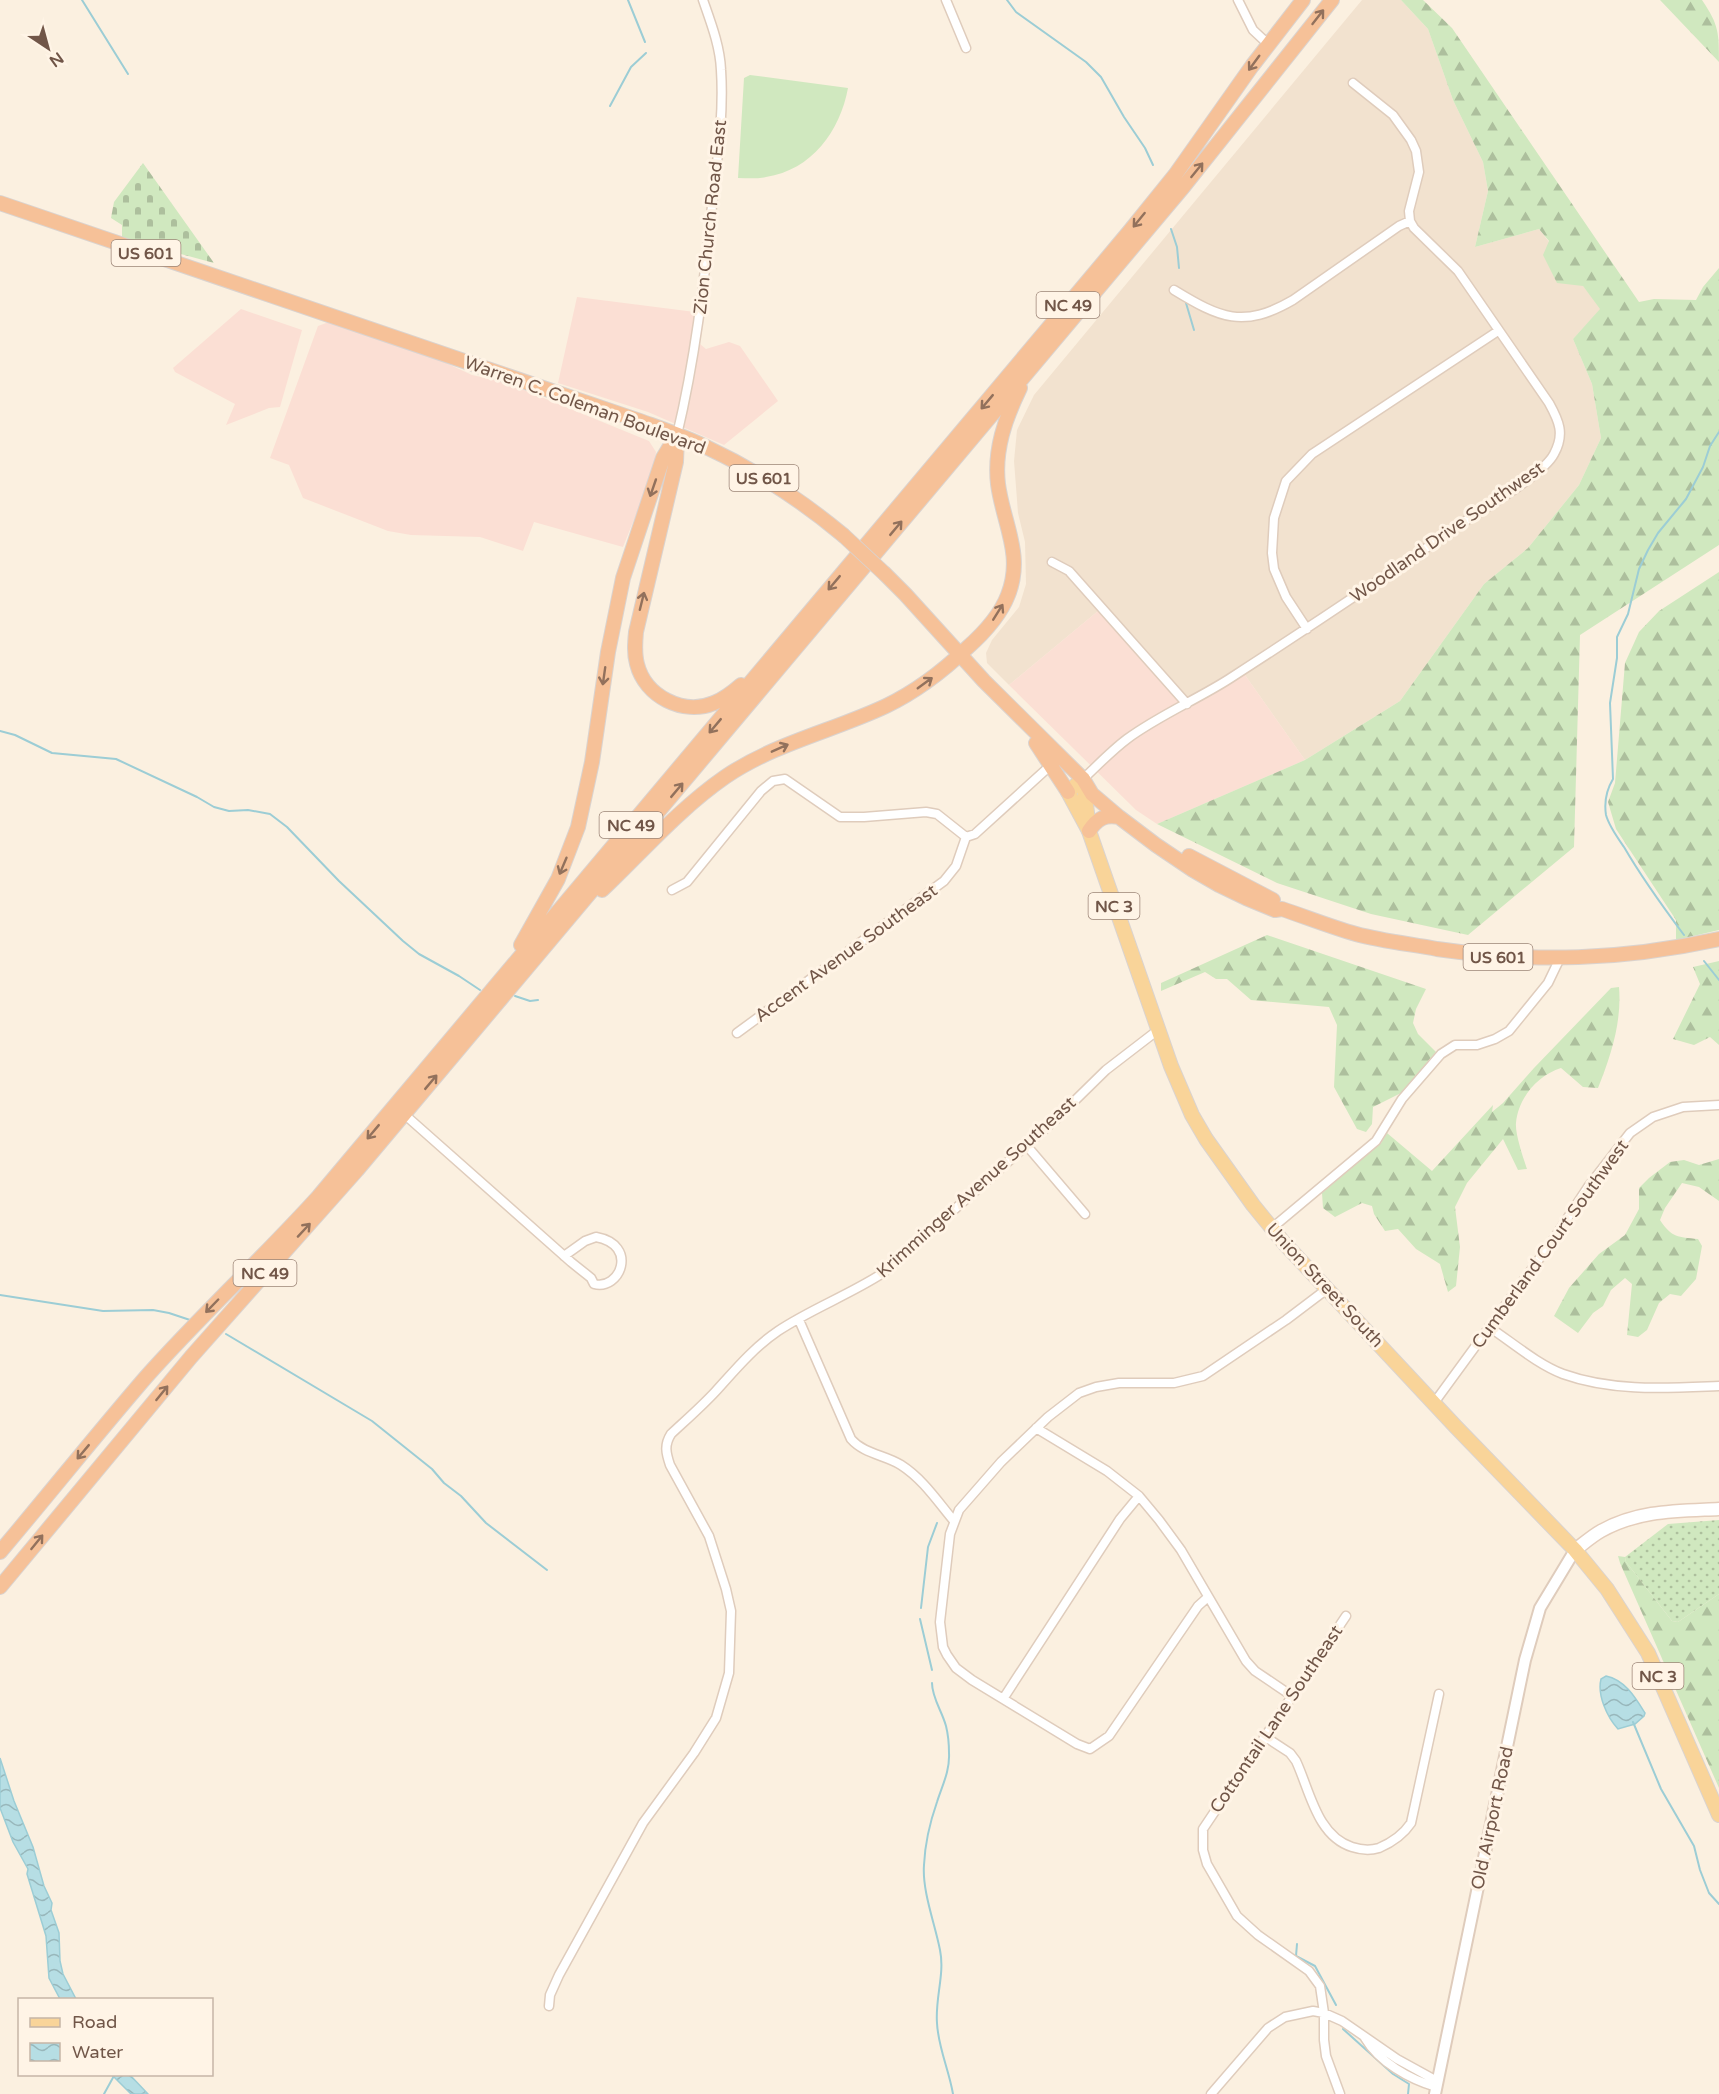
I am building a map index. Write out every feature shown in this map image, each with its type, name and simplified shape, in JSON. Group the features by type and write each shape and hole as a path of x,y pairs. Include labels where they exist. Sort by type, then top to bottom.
{"highway":[{"name":"NC 49","path":"0,1552 147,1377 319,1196 766,665 1155,200 1268,44 1303,0"},
{"name":"NC 49","path":"0,1587 191,1357 327,1205 558,931 1233,126 1332,0"},
{"name":"Warren C. Coleman Boulevard","path":"0,203 640,420 708,448 762,477 794,496 843,535 885,574 960,656 1083,780 1092,794 1119,817 1156,845 1219,885 1275,909 1282,909 1387,941 1488,956 1560,958 1642,953 1719,939"},
{"path":"558,931 678,816 725,777 775,749 903,698 960,656 977,639 1001,610 1014,574 1015,556 998,483 998,462 1000,439 1006,419 1028,370"},
{"path":"677,435 676,462 636,632 635,651 638,666 651,689 662,698 674,704 698,707 712,704 727,696 766,665"},
{"path":"497,984 543,909 572,844 588,784 608,652 623,578 663,458 677,435"},
{"path":"1020,718 1068,792"},
{"name":"Warren C. Coleman Boulevard","path":"1083,780 1099,787 1139,822 1199,863 1278,902 1282,909"},
{"path":"1089,831 1095,822 1104,817 1119,817"}],"main road":[{"path":"1068,792 1083,780"},
{"name":"Union Street South","path":"1083,780 1089,831"},
{"name":"Union Street South","path":"1068,792 1089,831 1158,1030 1192,1115 1247,1197 1272,1228 1434,1403 1575,1550"},
{"path":"1575,1550 1600,1532 1621,1521 1651,1512 1719,1509"},
{"name":"NC 3","path":"1575,1550 1618,1603 1648,1653 1719,1815"}],"street":[{"name":"Zion Church Road East","path":"677,435 694,359 722,116 720,57 703,0"},
{"path":"946,0 966,48"},
{"path":"1238,0 1253,30 1268,44"},
{"path":"1174,290 1213,312 1240,318 1251,317 1280,308 1399,226 1410,221 1409,211 1419,172 1416,151 1393,115 1353,83"},
{"name":"Woodland Drive Southwest","path":"1083,780 1125,740 1307,629 1507,494 1538,471 1554,455 1561,439 1557,417 1458,272 1419,234 1410,221"},
{"path":"1307,629 1286,597 1274,569 1272,553 1274,518 1286,481 1312,454 1498,331"},
{"path":"1052,562 1069,571 1187,704"},
{"path":"672,890 687,882 761,791 778,779 785,779 793,783 840,817 864,818 926,812 937,814 966,837 975,834 1051,765"},
{"name":"Accent Avenue Southeast","path":"737,1034 944,881 956,866 966,837"},
{"path":"1272,1228 1376,1141 1402,1099 1441,1054 1455,1045 1477,1045 1509,1031 1548,983 1560,958"},
{"name":"Krimminger Avenue Southeast","path":"549,2006 550,1995 560,1975 643,1823 694,1753 716,1718 729,1673 731,1611 726,1588 709,1536 670,1465 666,1441 758,1346 778,1331 860,1288 883,1273 1027,1146 1106,1070 1158,1030"},
{"name":"Cumberland Court Southwest","path":"1434,1403 1553,1240 1588,1187 1630,1133 1653,1117 1683,1107 1719,1105"},
{"path":"404,1114 564,1256 591,1278 594,1284 601,1286 606,1284 619,1270 622,1260 621,1252 614,1245 596,1237 585,1241 564,1256"},
{"path":"1027,1146 1085,1214"},
{"path":"1208,1597 1198,1606 1109,1736 1090,1749 1077,1744 956,1668 944,1647 940,1622 947,1557 954,1521 966,1500 1001,1462 1068,1400 1096,1387 1119,1383 1174,1383 1203,1376 1286,1320 1327,1289"},
{"path":"799,1320 850,1439 861,1448 894,1461 912,1473 954,1521"},
{"path":"1490,1327 1547,1366 1562,1374 1587,1381 1630,1388 1719,1386"},
{"path":"1036,1428 1107,1471 1139,1496 1160,1520 1181,1550 1246,1661 1255,1671 1292,1696"},
{"path":"1003,1699 1114,1528 1139,1496"},
{"name":"Old Airport Road","path":"1436,2087 1530,1643 1540,1608 1575,1550"},
{"name":"Cottontail Lane Southeast","path":"1340,2094 1326,2056 1320,1986 1316,1979 1297,1962 1258,1935 1237,1916 1207,1864 1203,1850 1203,1829 1346,1616"},
{"path":"1264,1736 1290,1753 1296,1761 1323,1824 1331,1835 1339,1842 1361,1850 1376,1849 1401,1836 1411,1823 1439,1694"},
{"path":"1211,2094 1268,2028 1285,2017 1302,2012 1324,2013 1342,2020 1363,2035 1373,2051 1387,2062 1417,2080 1436,2087"}],"shaded area":[{"path":"1362,0 1401,0 1428,29 1453,100 1483,162 1488,191 1475,247 1539,229 1601,309 1573,339 1592,384 1601,438 1579,485 1528,548 1484,584 1400,701 1305,760 1240,668 1183,704 1098,611 1009,685 987,663 986,653 992,640 1019,607 1026,584 1025,542 1018,513 1014,461 1017,430 1034,395"},
{"path":"577,297 695,312 704,317 700,344 706,349 729,342 740,346 778,401 724,445 648,412 558,383"},
{"path":"241,309 302,330 280,407 269,408 226,425 235,404 175,372 173,368"},
{"path":"329,322 433,357 472,375 507,383 649,441 656,452 653,472 623,547 534,522 523,551 480,537 411,535 388,531 303,498 289,465 270,458 318,326"},
{"path":"1098,611 1183,703 1240,668 1305,760 1157,824 1136,810 1009,685"}],"green space":[{"path":"1401,0 1423,0 1452,28 1639,302 1654,299 1696,300 1703,287 1719,268 1719,545 1580,635 1574,847 1468,935 1371,914 1277,883 1157,824 1305,760 1400,701 1484,584 1528,548 1579,485 1601,438 1592,384 1573,339 1600,309 1583,286 1557,283 1543,255 1549,241 1539,229 1475,247 1488,191 1483,162 1453,100 1428,29"},
{"path":"1660,0 1702,0 1717,30 1719,62"},
{"path":"750,75 848,88 838,119 821,146 797,166 763,178 738,178 744,78"},
{"path":"143,163 214,263 122,238 122,225 111,218 114,202"},
{"path":"1719,572 1719,930 1676,940 1676,920 1616,829 1608,802 1615,783 1625,663 1639,632 1659,611"},
{"path":"1267,935 1426,989 1416,1009 1413,1023 1418,1034 1436,1052 1401,1093 1373,1107 1372,1124 1366,1132 1357,1129 1334,1087 1337,1025 1329,1007 1251,1000 1227,979 1216,979 1205,972 1161,991 1161,983"},
{"path":"1719,961 1719,1045 1710,1037 1694,1045 1673,1039 1700,984 1693,967"},
{"path":"1619,987 1619,1013 1614,1038 1598,1088 1583,1087 1561,1068 1545,1076 1525,1096 1516,1123 1527,1169 1518,1170 1503,1139 1467,1183 1455,1207 1460,1247 1456,1286 1448,1292 1440,1264 1416,1249 1398,1229 1385,1231 1374,1214 1372,1206 1362,1203 1335,1217 1323,1208 1322,1193 1381,1143 1387,1133 1432,1171 1493,1105 1492,1112 1503,1103 1611,988"},
{"path":"1719,1159 1719,1201 1699,1187 1682,1183 1665,1208 1660,1220 1668,1230 1680,1237 1698,1239 1702,1246 1696,1279 1681,1296 1670,1294 1659,1303 1647,1330 1638,1337 1627,1335 1632,1284 1625,1278 1611,1290 1603,1306 1593,1313 1578,1333 1554,1316 1569,1288 1599,1254 1625,1235 1639,1209 1639,1188 1649,1178 1670,1162 1684,1160 1699,1165"},
{"path":"1719,1520 1719,1594 1678,1622 1672,1621 1626,1562 1625,1557 1668,1524"},
{"path":"1618,1556 1625,1557 1626,1562 1672,1621 1678,1622 1719,1594 1719,1788 1620,1563"}],"water":[{"path":"1606,1676 1624,1685 1645,1713 1635,1724 1618,1729 1610,1718 1600,1692 1601,1679"},
{"path":"0,1758 52,1903 51,1910 59,1933 63,1974 75,1998 59,1998 49,1978 46,1936 27,1874 28,1869 13,1842 0,1808"},
{"path":"113,2076 131,2076 148,2094 131,2094"}],"waterway":[{"path":"82,0 128,74"},
{"path":"628,0 645,42"},
{"path":"1007,0 1016,12 1086,62 1101,77 1153,165"},
{"path":"610,106 631,67 646,53"},
{"path":"1171,229 1177,247 1179,268"},
{"path":"1186,303 1194,330"},
{"path":"1684,935 1638,870 1606,815 1606,796 1613,779 1610,703 1617,658 1617,637 1628,614 1639,569 1658,533 1686,499 1703,467 1710,446 1719,432"},
{"path":"0,731 15,735 52,753 116,759 214,807 229,811 248,810 270,814 287,827 339,881 403,941 419,954 480,990"},
{"path":"1704,961 1719,980"},
{"path":"515,996 530,1001 538,1000"},
{"path":"0,1295 103,1311 153,1310 190,1320"},
{"path":"226,1334 372,1421 432,1469 486,1523 547,1570"},
{"path":"921,1608 928,1547 937,1523"},
{"path":"920,1619 932,1670"},
{"path":"932,1683 947,1729 949,1760 928,1833 924,1875 941,1959 938,2032 953,2094"},
{"path":"1633,1722 1661,1789 1694,1846 1709,1893 1719,1904"},
{"path":"1297,1944 1296,1956 1315,1966 1336,2005"},
{"path":"1343,2029 1393,2074 1409,2084 1408,2094"},
{"path":"104,2094 114,2076"}]}
